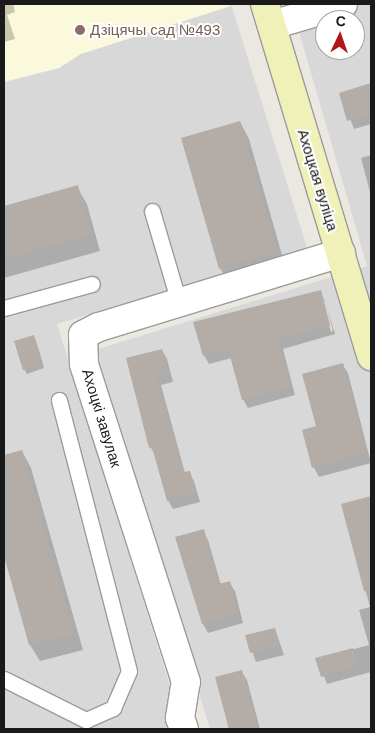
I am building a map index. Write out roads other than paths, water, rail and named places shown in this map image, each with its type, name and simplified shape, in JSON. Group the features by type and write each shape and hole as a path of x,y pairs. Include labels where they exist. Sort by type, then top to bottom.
{"street":[{"path":"269,14 343,4"},
{"name":"Ахоцкая вуліца","path":"269,14 371,356"},
{"name":"Ахоцкі завулак","path":"179,726 186,682 84,364 83,335 99,327 341,253"}],"lane":[{"path":"152,211 179,303"},
{"path":"4,308 92,284"},
{"path":"4,679 86,720 113,708 129,672 59,400"}],"place":[{"name":"Дзіцячы сад №493","path":"80,30"}]}
